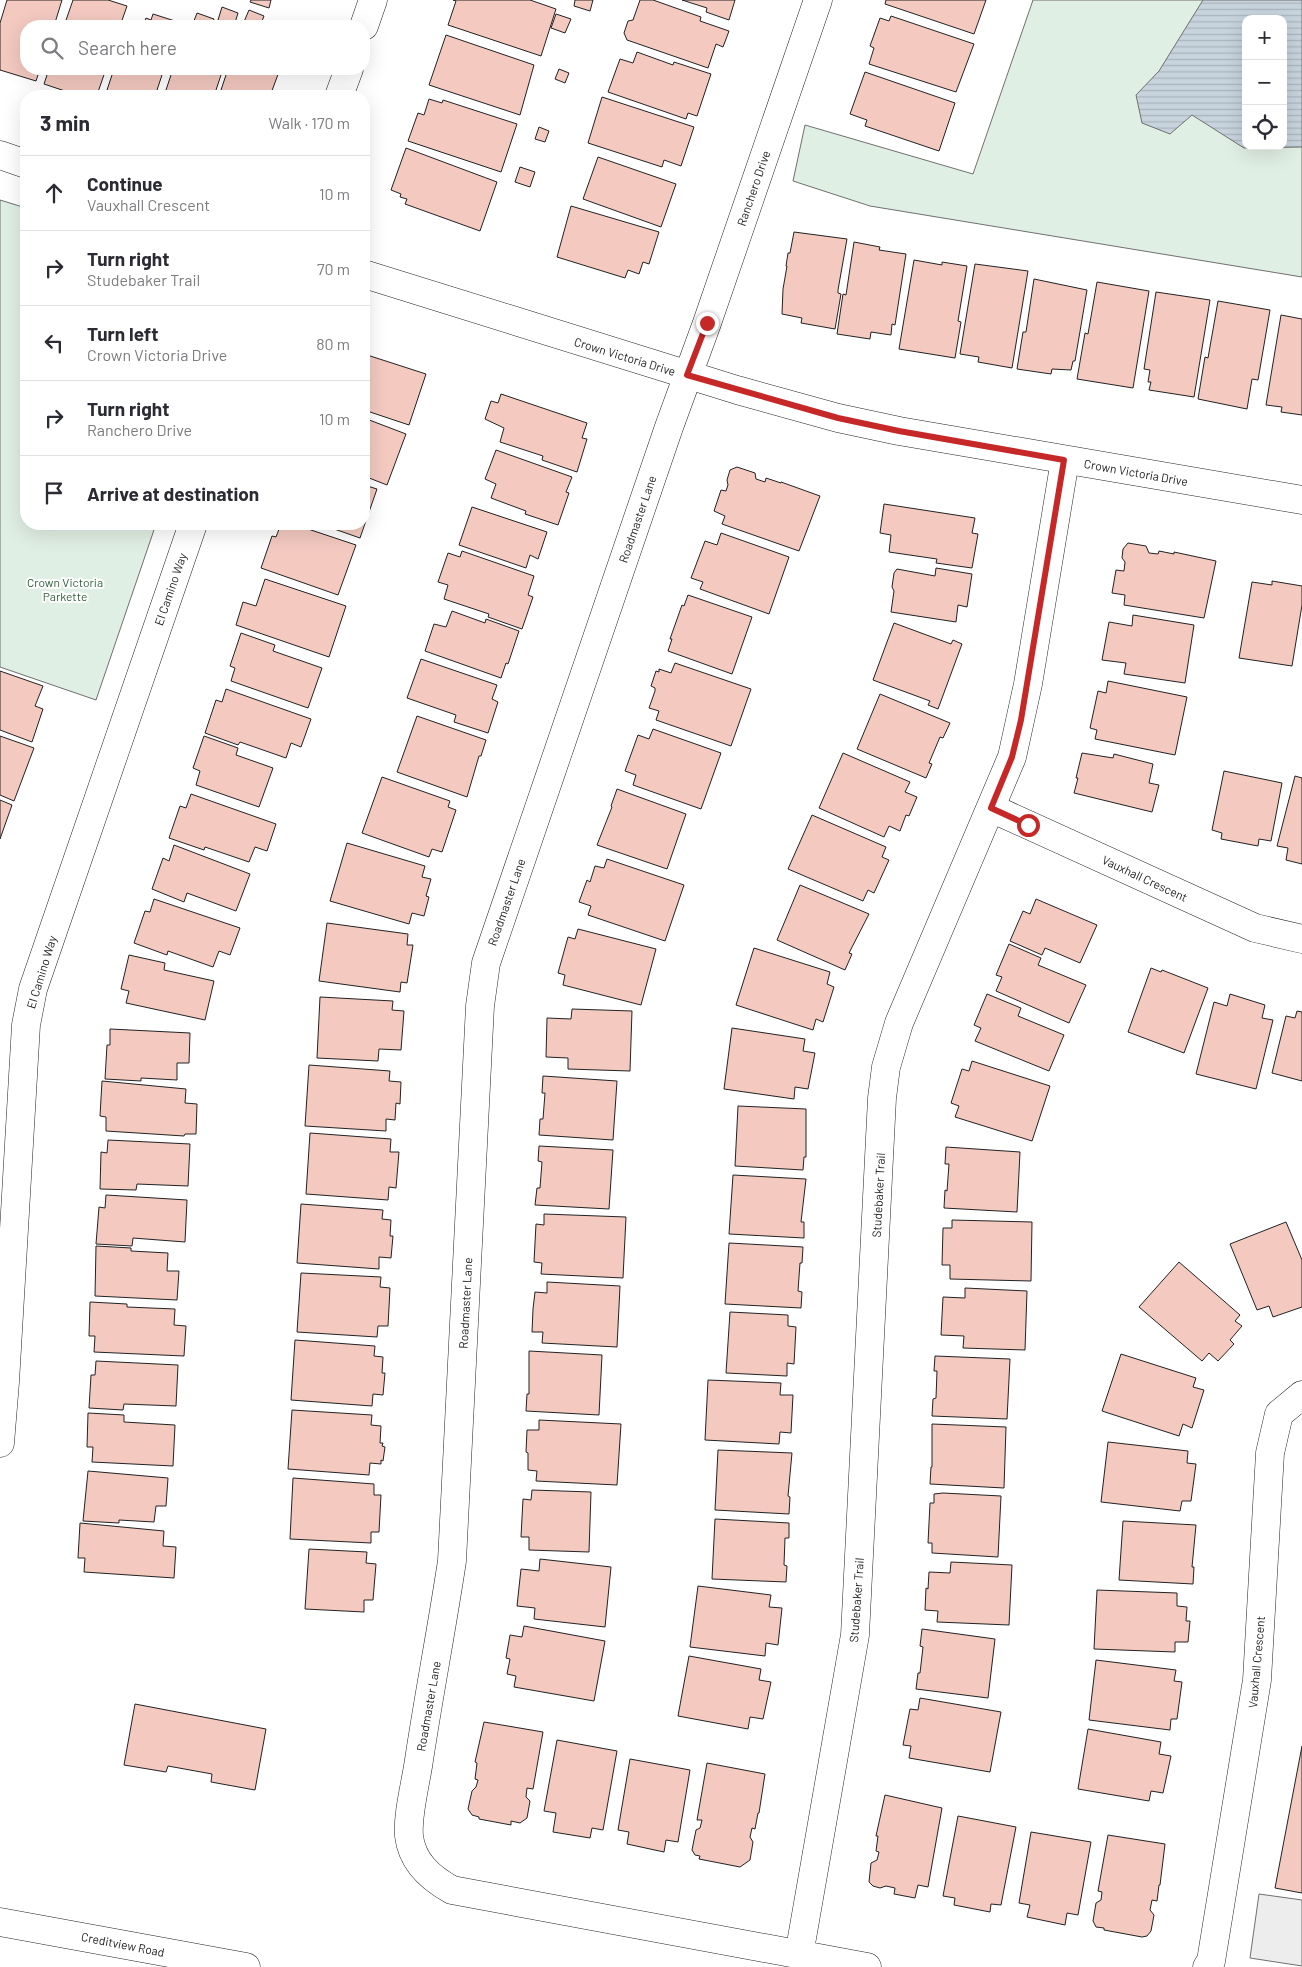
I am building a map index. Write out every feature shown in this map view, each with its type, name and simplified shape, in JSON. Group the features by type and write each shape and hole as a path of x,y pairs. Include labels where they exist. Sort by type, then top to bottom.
{"street":[{"path":"366,20 373,0"},
{"name":"Ranchero Drive","path":"687,375 818,0"},
{"path":"341,90 347,75"},
{"path":"0,155 20,162"},
{"name":"Crown Victoria Drive","path":"370,276 687,375 838,418 899,431 1302,500"},
{"name":"Roadmaster Lane","path":"687,375 486,963 480,1006 452,1561 420,1752 409,1836 414,1856 425,1872 436,1882 452,1890 799,1956"},
{"name":"Studebaker Trail","path":"799,1956 855,1635 882,1098 886,1067 899,1023 1012,757 1021,720 1064,460"},
{"name":"El Camino Way","path":"0,1443 26,1025 33,988 191,530"},
{"name":"Vauxhall Crescent","path":"991,808 1255,928 1302,939"},
{"name":"Vauxhall Crescent","path":"1207,1967 1211,1961 1257,1680 1270,1453 1278,1414 1302,1395"},
{"name":"Creditview Road","path":"0,1922 246,1967"},
{"path":"799,1956 866,1967"}],"green space":[{"path":"1033,0 1302,0 1302,277 870,206 793,181 805,125 973,174"},
{"name":"Crown Victoria Parkette","path":"0,200 20,206 20,530 154,530 96,700 0,667"}],"shaded area":[{"path":"1203,0 1302,0 1302,147 1287,147 1287,15 1242,15 1242,147 1192,115 1170,134 1142,123 1136,95 1159,71"},
{"path":"1259,1894 1302,1900 1302,1966 1250,1958"}],"building":[{"path":"7,0 62,0 56,20 20,20 20,75 38,75 36,81 0,70 0,23"},
{"path":"73,0 108,0 127,6 122,20 66,20"},
{"path":"251,0 271,0 269,8 250,2"},
{"path":"453,0 530,0 556,9 541,56 448,25 456,1"},
{"path":"575,0 593,0 590,11 574,6"},
{"path":"640,0 653,0 701,17 700,21 729,31 723,47 716,44 708,68 627,40 624,33 628,21 633,20"},
{"path":"682,0 735,0 729,20 706,12 707,8"},
{"path":"886,0 986,0 974,34 885,4"},
{"path":"222,7 238,13 236,20 218,20"},
{"path":"249,10 264,16 262,20 245,20"},
{"path":"197,13 214,19 214,20 194,20"},
{"path":"153,14 172,20 151,20"},
{"path":"556,14 571,19 565,33 551,28"},
{"path":"891,16 974,44 956,92 869,64 874,48 870,46 880,18 889,21"},
{"path":"446,35 534,65 520,115 429,85"},
{"path":"637,52 673,65 674,62 711,74 697,116 688,113 686,119 608,92 620,59 633,63"},
{"path":"559,69 569,73 565,83 555,79"},
{"path":"865,72 955,103 939,151 865,126 867,120 850,114"},
{"path":"47,75 104,75 99,90 62,90 44,84"},
{"path":"112,75 162,75 157,90 107,90"},
{"path":"171,75 221,75 216,90 166,90"},
{"path":"226,75 278,75 272,90 221,90"},
{"path":"602,97 694,127 681,166 664,160 662,167 588,143"},
{"path":"429,99 442,103 443,100 517,124 501,172 408,141 418,113 424,115"},
{"path":"539,127 549,131 545,142 535,139"},
{"path":"406,148 497,182 480,231 405,204 407,199 400,197 401,194 391,190"},
{"path":"598,157 676,184 661,227 583,199"},
{"path":"520,167 535,172 530,187 515,182"},
{"path":"571,206 659,232 649,264 643,262 639,274 628,270 625,278 557,257"},
{"path":"794,232 847,239 838,290 838,293 841,294 835,329 801,323 802,318 782,314 786,266"},
{"path":"854,242 880,247 879,250 906,254 895,325 892,324 891,335 871,332 870,339 837,334 843,294 846,295"},
{"path":"914,260 942,265 942,262 967,266 958,321 961,322 955,358 899,349"},
{"path":"975,264 1028,271 1012,368 978,362 979,357 960,354"},
{"path":"1034,279 1087,290 1075,361 1073,361 1071,370 1052,369 1051,374 1017,369 1023,332 1026,332"},
{"path":"1097,282 1149,291 1133,388 1077,379 1085,333 1088,334"},
{"path":"1156,292 1210,300 1194,397 1149,390 1151,382 1148,382 1150,370 1144,369"},
{"path":"1218,301 1270,310 1258,380 1252,379 1247,409 1198,399 1205,357 1208,358"},
{"path":"1281,315 1302,319 1302,415 1281,412 1282,407 1266,405"},
{"path":"370,356 426,374 409,425 370,412"},
{"path":"501,394 587,423 582,438 587,439 577,472 542,460 543,456 500,442 504,428 485,419 491,401 498,403"},
{"path":"370,420 406,434 387,485 370,478"},
{"path":"496,450 572,477 566,492 569,493 558,525 525,514 526,511 491,498 496,484 485,479"},
{"path":"737,467 755,473 756,479 765,482 766,478 820,496 799,551 722,524 725,516 714,511 721,490 726,491 730,470"},
{"path":"370,487 377,489 370,509"},
{"path":"884,504 975,518 972,533 978,534 972,568 936,563 937,559 889,552 891,535 880,533"},
{"path":"472,507 547,532 538,559 530,555 526,568 459,545"},
{"path":"279,530 311,530 356,545 338,595 261,568 272,536 276,537"},
{"path":"337,530 363,530 360,538"},
{"path":"721,533 789,557 769,614 700,589 703,582 691,578 705,541 717,545"},
{"path":"1128,543 1146,546 1149,553 1158,554 1159,551 1174,554 1174,552 1216,561 1204,618 1124,605 1125,595 1112,593 1116,570 1124,571 1123,549"},
{"path":"462,551 534,576 528,595 533,597 522,629 488,617 489,614 444,599 448,585 438,582 448,553 460,557"},
{"path":"936,568 972,574 967,607 958,605 956,622 891,612 894,591 892,587 894,573 897,569 935,576"},
{"path":"265,579 346,606 329,657 236,625 243,602 256,606"},
{"path":"1272,581 1302,586 1302,605 1292,666 1239,658 1252,582 1272,585"},
{"path":"688,595 752,617 732,674 668,651 672,639 670,639 682,605 684,606"},
{"path":"452,611 485,623 486,619 519,631 508,664 506,663 501,678 425,651 434,624 446,627"},
{"path":"1133,615 1194,625 1185,683 1124,674 1126,663 1102,660 1109,622 1132,626"},
{"path":"894,623 951,644 953,640 962,644 938,709 928,705 930,701 873,680"},
{"path":"241,633 275,645 273,651 322,668 308,708 231,681 235,668 230,666"},
{"path":"421,659 497,685 492,699 498,702 488,733 454,722 456,715 407,698"},
{"path":"675,663 751,689 731,746 656,720 659,711 649,708 655,691 655,688 651,686 656,671 659,672 659,669 671,673"},
{"path":"0,671 43,686 35,706 43,709 32,742 0,730"},
{"path":"1108,681 1187,697 1175,755 1095,739 1097,730 1090,728 1098,691 1106,693"},
{"path":"226,689 311,719 301,747 291,743 286,758 240,742 238,745 205,733 216,700 222,702"},
{"path":"880,694 950,723 943,738 940,737 929,763 932,764 926,778 857,749"},
{"path":"417,716 486,740 481,756 479,756 467,797 397,772"},
{"path":"653,729 721,753 701,809 633,785 636,775 625,771 638,735 649,739"},
{"path":"0,736 34,748 14,801 0,795"},
{"path":"204,736 238,748 236,755 273,768 259,807 196,785 200,771 193,768"},
{"path":"843,753 910,782 905,792 917,797 909,816 906,815 900,831 889,826 884,837 819,808"},
{"path":"1082,753 1113,758 1114,754 1153,764 1149,783 1159,785 1152,812 1074,793"},
{"path":"1224,771 1282,783 1271,841 1259,839 1258,846 1221,839 1222,833 1212,830"},
{"path":"1295,776 1302,778 1302,864 1286,860 1288,848 1277,846"},
{"path":"382,777 450,801 448,807 456,810 442,852 432,849 429,857 362,833"},
{"path":"617,789 686,814 667,869 597,845"},
{"path":"191,794 276,824 267,851 255,847 249,862 205,847 204,850 169,838 180,806 186,808"},
{"path":"0,800 12,805 0,839"},
{"path":"812,815 886,847 882,857 889,860 874,893 868,890 863,901 788,869"},
{"path":"347,843 425,866 422,877 431,879 426,896 429,897 424,916 412,913 409,924 330,901"},
{"path":"174,845 250,874 236,911 187,893 184,902 152,889 163,858 169,861"},
{"path":"607,859 684,885 665,941 588,915 591,906 579,902 587,880 590,882 595,866 604,868"},
{"path":"800,885 869,914 849,953 852,954 845,970 777,940"},
{"path":"154,899 240,928 230,955 219,951 213,967 168,951 167,955 134,943 145,911 150,912"},
{"path":"1036,899 1097,925 1080,963 1045,948 1042,955 1010,941 1023,911 1030,914"},
{"path":"327,923 408,934 407,945 413,945 407,983 401,982 400,992 319,981"},
{"path":"578,929 656,949 641,1005 563,985 565,975 558,973 568,937 575,939"},
{"path":"1009,944 1041,958 1038,965 1086,985 1069,1023 996,991 1002,977 996,975"},
{"path":"754,948 830,972 827,984 834,987 823,1022 816,1019 813,1030 736,1005"},
{"path":"129,955 165,963 164,970 214,981 205,1020 126,1003 129,991 121,989"},
{"path":"1151,968 1161,972 1162,970 1208,988 1184,1053 1128,1032"},
{"path":"987,994 1021,1008 1018,1016 1064,1035 1049,1071 975,1041 981,1028 974,1025"},
{"path":"1230,994 1265,1005 1262,1018 1273,1020 1256,1089 1196,1074 1214,1002 1227,1006"},
{"path":"320,997 393,1001 392,1010 404,1011 401,1050 379,1049 378,1061 317,1058"},
{"path":"572,1009 632,1011 630,1071 568,1069 568,1058 546,1057 547,1018 571,1019"},
{"path":"1297,1011 1302,1012 1302,1081 1272,1073 1286,1016 1295,1018"},
{"path":"732,1028 805,1039 803,1051 815,1053 808,1089 795,1087 794,1099 724,1089"},
{"path":"110,1029 190,1033 189,1063 177,1063 177,1080 105,1079 107,1045 110,1045"},
{"path":"972,1061 1050,1086 1032,1141 955,1117 959,1106 951,1103 962,1069 969,1071"},
{"path":"309,1065 390,1071 389,1081 401,1082 400,1104 396,1103 395,1120 386,1119 386,1131 305,1126"},
{"path":"543,1076 617,1081 613,1140 539,1135 540,1119 543,1119 545,1093 542,1093"},
{"path":"102,1081 186,1089 185,1103 197,1104 196,1134 185,1134 184,1136 106,1131 106,1117 100,1116"},
{"path":"738,1106 806,1109 806,1157 804,1157 803,1170 735,1166"},
{"path":"310,1133 391,1139 390,1152 399,1152 396,1188 389,1187 388,1200 306,1194"},
{"path":"108,1140 190,1144 188,1186 137,1184 136,1190 100,1189 101,1152 107,1153"},
{"path":"539,1146 613,1150 609,1209 535,1205 537,1188 540,1188 542,1162 538,1161"},
{"path":"946,1147 1020,1152 1017,1212 944,1208 949,1164 945,1164"},
{"path":"733,1175 806,1179 801,1222 804,1222 804,1238 729,1234"},
{"path":"106,1195 187,1200 185,1242 133,1238 132,1246 96,1244 99,1207 105,1208"},
{"path":"301,1204 383,1210 382,1219 391,1220 390,1236 393,1236 391,1258 379,1257 379,1269 297,1263"},
{"path":"544,1214 626,1217 623,1278 541,1274 542,1263 534,1262 536,1224 544,1225"},
{"path":"952,1220 1032,1222 1031,1281 950,1279 950,1265 942,1265 943,1228 952,1228"},
{"path":"1286,1222 1302,1260 1302,1307 1273,1317 1269,1306 1257,1310 1230,1244"},
{"path":"729,1243 803,1247 798,1291 802,1292 801,1308 725,1304"},
{"path":"96,1246 131,1248 131,1251 168,1253 167,1271 179,1271 177,1300 95,1296"},
{"path":"1179,1262 1240,1315 1235,1321 1242,1326 1230,1340 1234,1344 1218,1361 1209,1353 1202,1361 1139,1307"},
{"path":"301,1273 381,1277 380,1287 390,1288 388,1326 378,1326 377,1337 297,1332"},
{"path":"547,1282 620,1286 617,1347 542,1343 543,1332 532,1332 533,1309 535,1292 547,1293"},
{"path":"965,1288 1027,1291 1025,1350 963,1348 964,1336 941,1335 943,1297 965,1298"},
{"path":"90,1302 127,1304 127,1307 175,1309 174,1325 186,1326 184,1356 94,1352 95,1336 89,1336"},
{"path":"730,1312 788,1315 788,1326 796,1327 794,1364 787,1363 787,1376 726,1373"},
{"path":"295,1340 375,1346 374,1356 383,1357 382,1373 385,1373 383,1395 373,1394 372,1406 291,1400"},
{"path":"529,1351 602,1355 599,1415 526,1411 527,1394 529,1394"},
{"path":"1121,1354 1196,1378 1193,1387 1204,1390 1192,1428 1183,1424 1179,1436 1102,1411"},
{"path":"935,1356 1010,1359 1007,1419 932,1416 933,1399 936,1398 937,1371 934,1371"},
{"path":"96,1361 178,1365 176,1406 124,1404 123,1410 89,1408 91,1375 95,1375"},
{"path":"708,1380 781,1383 780,1395 793,1395 791,1433 780,1432 779,1444 705,1440"},
{"path":"292,1410 372,1415 371,1425 381,1426 380,1443 383,1443 382,1446 385,1447 383,1461 381,1460 381,1464 370,1463 369,1475 288,1469"},
{"path":"88,1413 124,1415 124,1422 175,1425 173,1466 92,1462 93,1447 87,1447"},
{"path":"539,1420 621,1424 617,1485 536,1481 537,1471 528,1470 528,1453 526,1452 527,1430 539,1430"},
{"path":"932,1424 1006,1427 1004,1488 930,1484"},
{"path":"1108,1442 1188,1451 1187,1463 1196,1464 1191,1501 1182,1501 1180,1511 1101,1502"},
{"path":"718,1450 792,1453 788,1496 790,1497 789,1514 715,1510"},
{"path":"88,1471 168,1478 166,1506 156,1506 154,1522 119,1520 119,1523 83,1521"},
{"path":"293,1478 374,1484 374,1495 381,1495 379,1532 371,1532 371,1543 290,1539"},
{"path":"532,1490 591,1492 589,1552 529,1550 529,1537 521,1537 523,1499 531,1500"},
{"path":"934,1494 1001,1496 998,1557 932,1553 932,1543 928,1543 930,1503 934,1503"},
{"path":"715,1519 789,1523 789,1538 785,1538 784,1565 787,1566 786,1582 712,1579"},
{"path":"1123,1521 1196,1525 1192,1567 1194,1567 1193,1584 1119,1580"},
{"path":"80,1523 164,1531 163,1546 176,1547 174,1578 84,1572 85,1558 78,1558"},
{"path":"309,1549 367,1552 366,1563 376,1564 373,1600 364,1600 364,1612 305,1609"},
{"path":"540,1559 611,1567 605,1627 534,1619 535,1608 517,1606 521,1569 539,1571"},
{"path":"951,1562 1012,1565 1009,1625 937,1622 938,1611 925,1610 929,1572 950,1573"},
{"path":"698,1586 771,1595 769,1607 782,1608 778,1645 766,1643 765,1656 690,1647"},
{"path":"1097,1590 1177,1593 1177,1606 1187,1607 1186,1621 1190,1621 1188,1642 1175,1642 1175,1652 1094,1649"},
{"path":"524,1626 605,1641 594,1701 514,1687 516,1676 507,1674 510,1659 506,1658 510,1635 522,1637"},
{"path":"922,1629 995,1639 988,1698 916,1689 923,1647 920,1646"},
{"path":"689,1656 761,1669 759,1680 771,1682 763,1719 750,1717 748,1729 678,1716"},
{"path":"1096,1660 1176,1670 1174,1681 1182,1682 1177,1719 1171,1719 1170,1730 1089,1720"},
{"path":"920,1698 1001,1712 990,1772 909,1758 911,1746 903,1745 910,1709 918,1710"},
{"path":"135,1704 266,1729 255,1790 211,1782 212,1774 168,1766 166,1772 124,1765"},
{"path":"484,1722 543,1732 533,1789 527,1788 526,1797 530,1801 527,1818 520,1823 511,1821 511,1825 479,1819 479,1817 472,1815 468,1809 472,1791 476,1787 478,1780 475,1779 477,1763 475,1762"},
{"path":"1088,1729 1161,1742 1159,1754 1171,1756 1163,1793 1151,1791 1149,1801 1078,1789"},
{"path":"557,1740 617,1751 603,1830 592,1828 590,1838 553,1832 556,1813 544,1811"},
{"path":"1302,1746 1302,1893 1275,1888"},
{"path":"630,1759 690,1770 678,1842 666,1840 664,1852 627,1844 629,1832 618,1830"},
{"path":"707,1763 765,1774 759,1813 755,1829 752,1828 750,1837 753,1842 750,1860 740,1867 699,1859 700,1856 695,1855 692,1850 696,1830 700,1828 702,1820 697,1820"},
{"path":"885,1795 942,1808 928,1887 918,1885 915,1898 894,1894 895,1888 886,1886 880,1888 873,1886 869,1882 871,1863 877,1860 879,1852 876,1851 878,1836 876,1836"},
{"path":"958,1816 1016,1827 1001,1905 991,1904 990,1912 954,1905 955,1898 943,1896"},
{"path":"1031,1832 1091,1842 1078,1915 1067,1913 1065,1925 1027,1917 1030,1905 1019,1903"},
{"path":"1108,1835 1165,1844 1157,1901 1152,1900 1150,1910 1154,1915 1151,1931 1147,1936 1142,1937 1104,1930 1104,1928 1096,1927 1093,1921 1096,1903 1101,1900 1102,1892 1098,1891"}],"route":[{"path":"707,323 687,375 838,418 899,431 1064,460 1021,720 1012,757 991,808 1028,825"}]}
